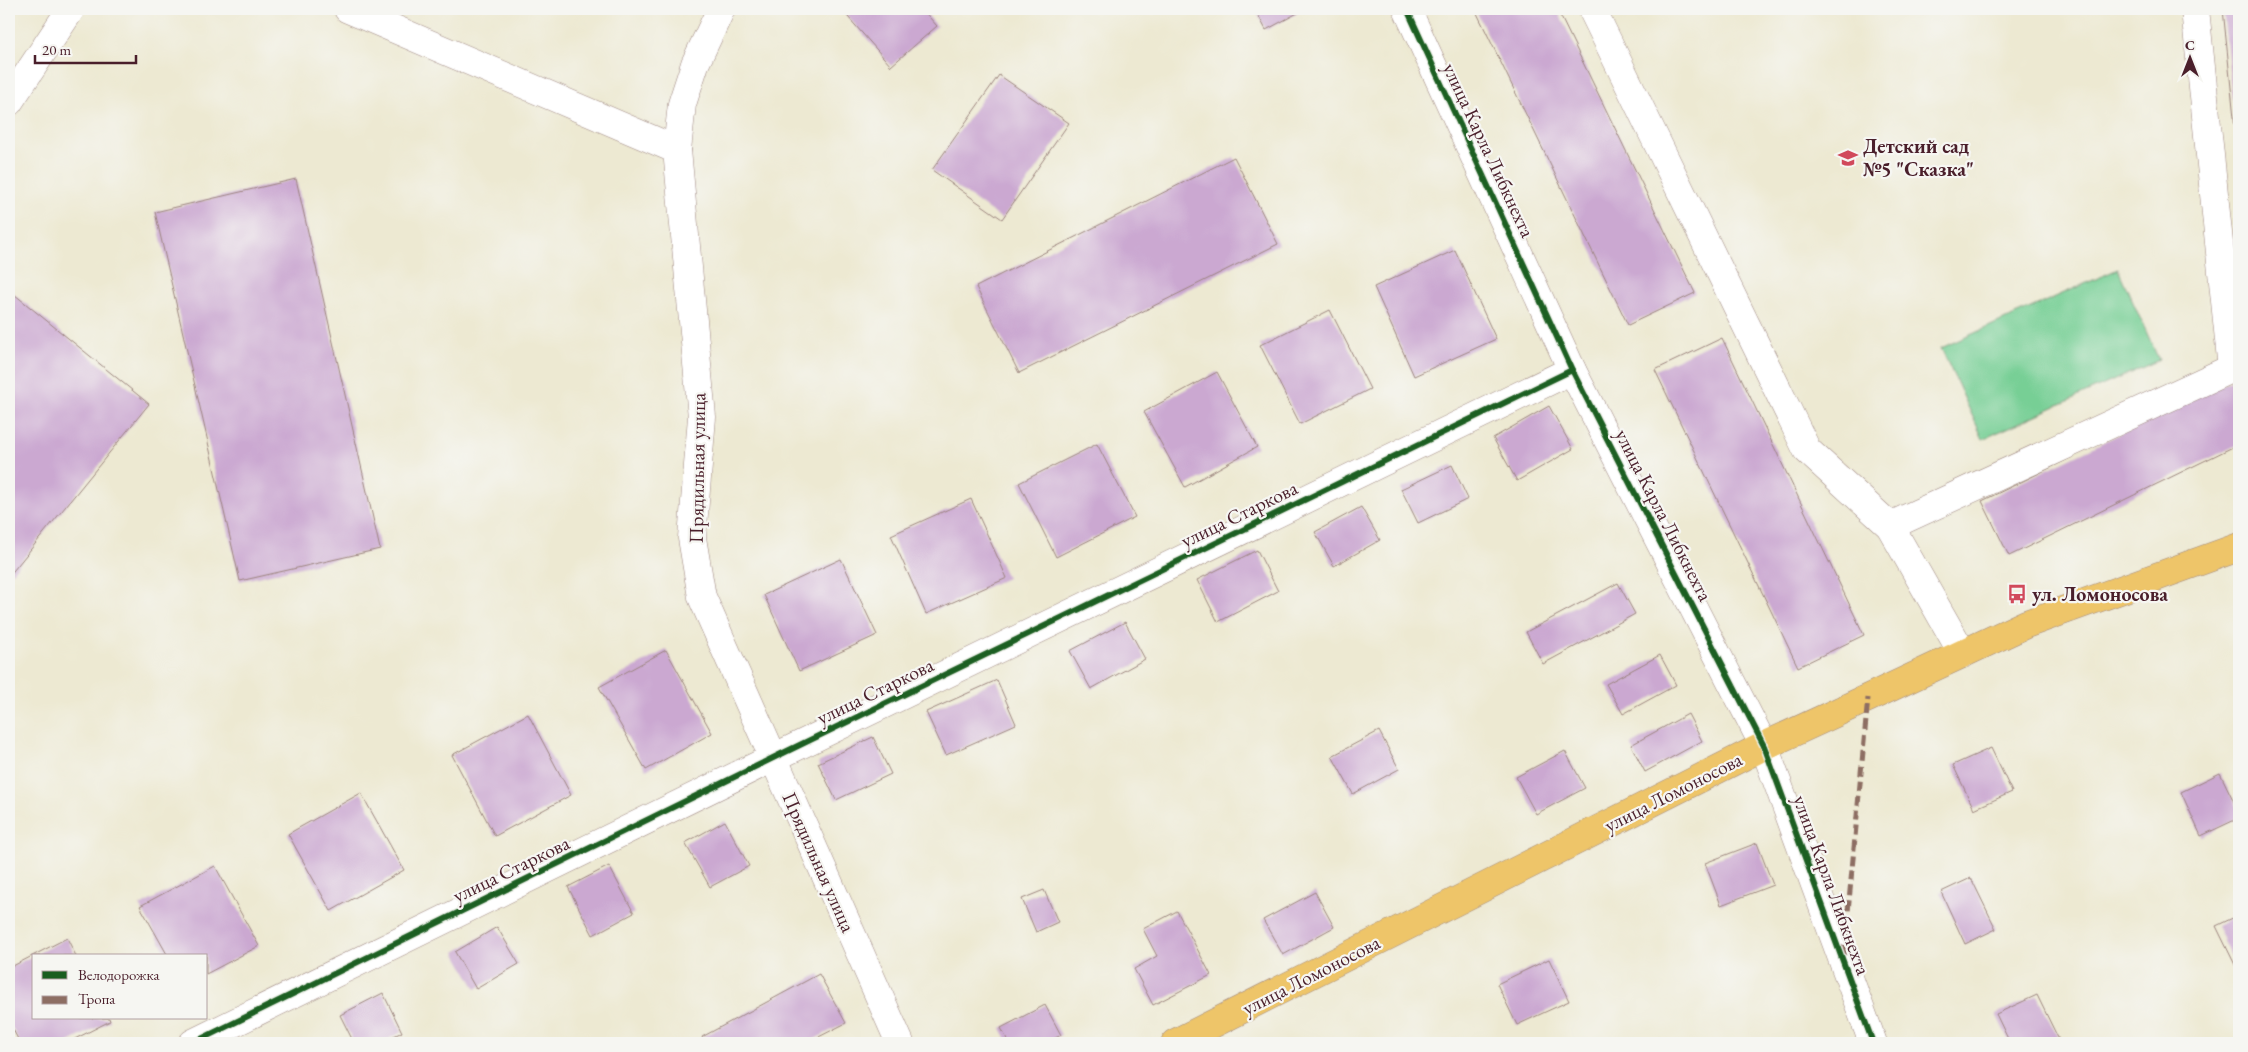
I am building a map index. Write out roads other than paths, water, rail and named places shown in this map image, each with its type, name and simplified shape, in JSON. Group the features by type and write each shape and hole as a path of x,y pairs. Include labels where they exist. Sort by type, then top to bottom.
{"main road":[{"name":"улица Ломоносова","path":"1175,1043 1764,746 2026,624 2239,547"}],"street":[{"path":"9,102 71,9"},
{"path":"348,9 677,150"},
{"name":"Прядильная улица","path":"721,9 695,64 682,104 677,150 702,417 692,538 698,577 702,597 900,1043"},
{"name":"улица Карла Либкнехта","path":"1407,9 1572,370 1764,746 1873,1043"},
{"path":"1592,9 1808,450 1890,526 1963,654"},
{"path":"1890,526 2236,367 2195,9"},
{"name":"улица Старкова","path":"193,1043 773,758 1572,370"}],"place":[{"name":"Детский сад №5 \"Сказка\"","path":"1848,158"},
{"name":"ул. Ломоносова","path":"2017,594"}]}
